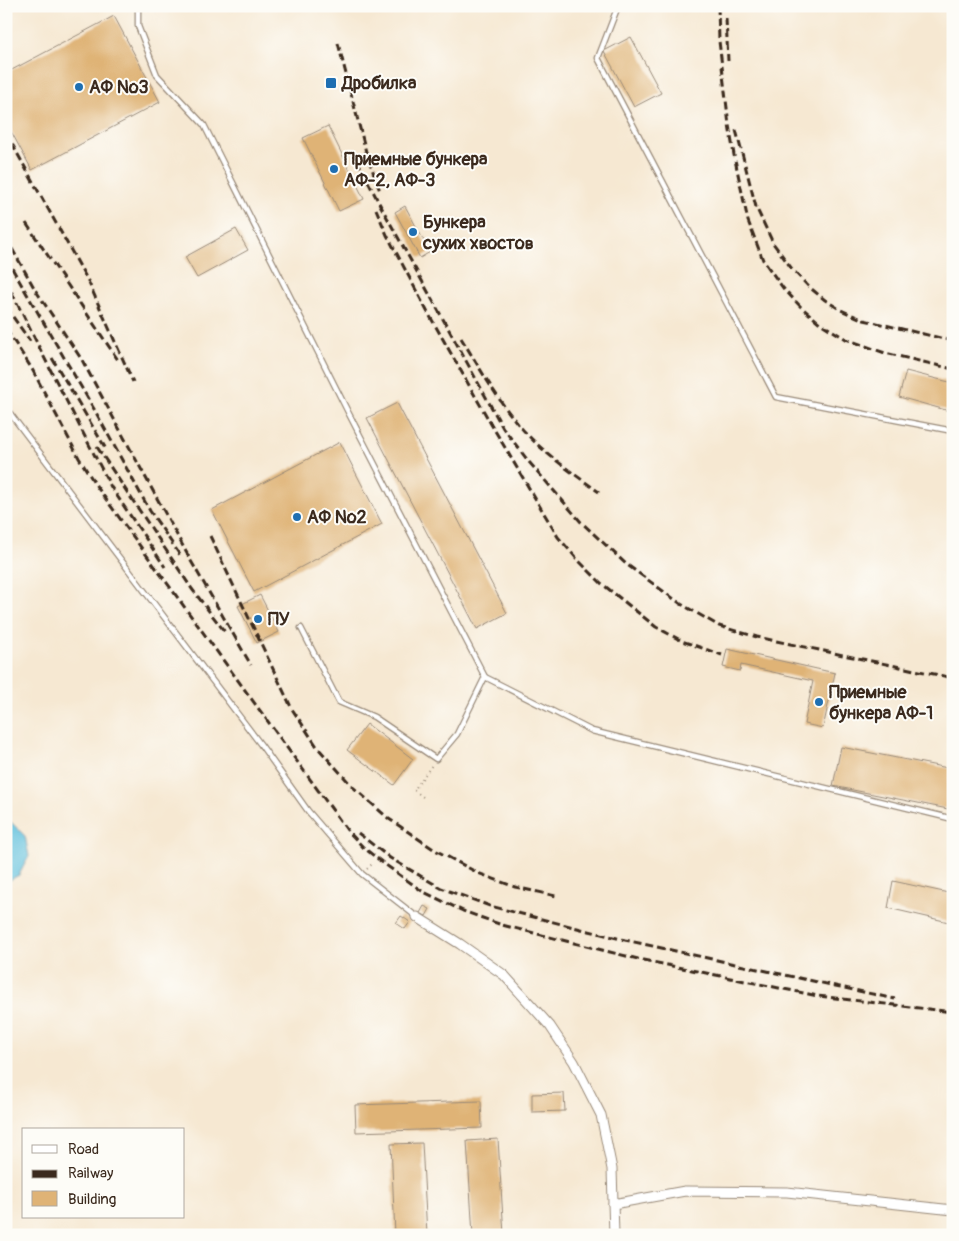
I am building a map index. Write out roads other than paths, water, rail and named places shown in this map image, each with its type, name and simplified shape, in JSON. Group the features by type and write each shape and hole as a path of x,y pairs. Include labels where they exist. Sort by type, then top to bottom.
{"street":[{"path":"417,917 504,975 550,1026 574,1062 601,1115 612,1169 614,1235"},
{"path":"613,1204 685,1191 787,1192 953,1210"}],"lane":[{"path":"138,6 138,26 157,75 204,126 349,414 485,677 592,731 953,819"},
{"path":"618,6 598,58 776,397 953,431"},
{"path":"6,408 261,745 308,811 362,874 417,917"},
{"path":"301,628 339,702 374,717 436,760 457,734 485,677"},
{"path":"6,1223 12,1235"}],"water":[{"path":"6,821 10,821 25,836 29,856 19,875 6,882"}],"railway":[{"path":"718,6 719,41 734,155 748,221 763,260 783,288 801,307 820,323 846,339 885,353 953,369"},
{"path":"726,18 728,61"},
{"path":"338,43 366,152 380,191"},
{"path":"736,130 756,207 773,243 792,269 808,286 841,310 864,320 953,341"},
{"path":"6,133 88,281 133,382"},
{"path":"357,160 503,428 529,462 581,522 626,564 681,604 719,626 757,637 953,678"},
{"path":"376,209 387,235 427,311 558,537 601,583 656,627 682,641 722,655"},
{"path":"26,223 118,360"},
{"path":"6,238 36,291 82,360 191,561 251,665"},
{"path":"6,258 94,409 150,511 180,555"},
{"path":"6,281 111,487 165,567"},
{"path":"6,307 30,341"},
{"path":"6,329 32,369 79,458 97,487 347,830 364,848 383,863 422,891 463,911 502,925 638,959 818,996 953,1012"},
{"path":"461,338 500,400 523,430 554,459 599,492"},
{"path":"52,358 106,449"},
{"path":"97,447 192,589 225,632"},
{"path":"210,536 292,709 318,748 353,787 389,819 435,850 478,873 515,887 556,896"},
{"path":"358,833 390,858 441,888 490,906 625,940 895,999"}],"place":[{"name":"Дробилка","path":"331,83"},
{"name":"АФ №3","path":"79,87"},
{"name":"Приемные бункера АФ-2, АФ-3","path":"334,169"},
{"name":"Бункера сухих хвостов","path":"413,232"},
{"name":"АФ №2","path":"297,517"},
{"name":"ПУ","path":"258,619"},
{"name":"Приемные бункера АФ-1","path":"819,702"}]}
